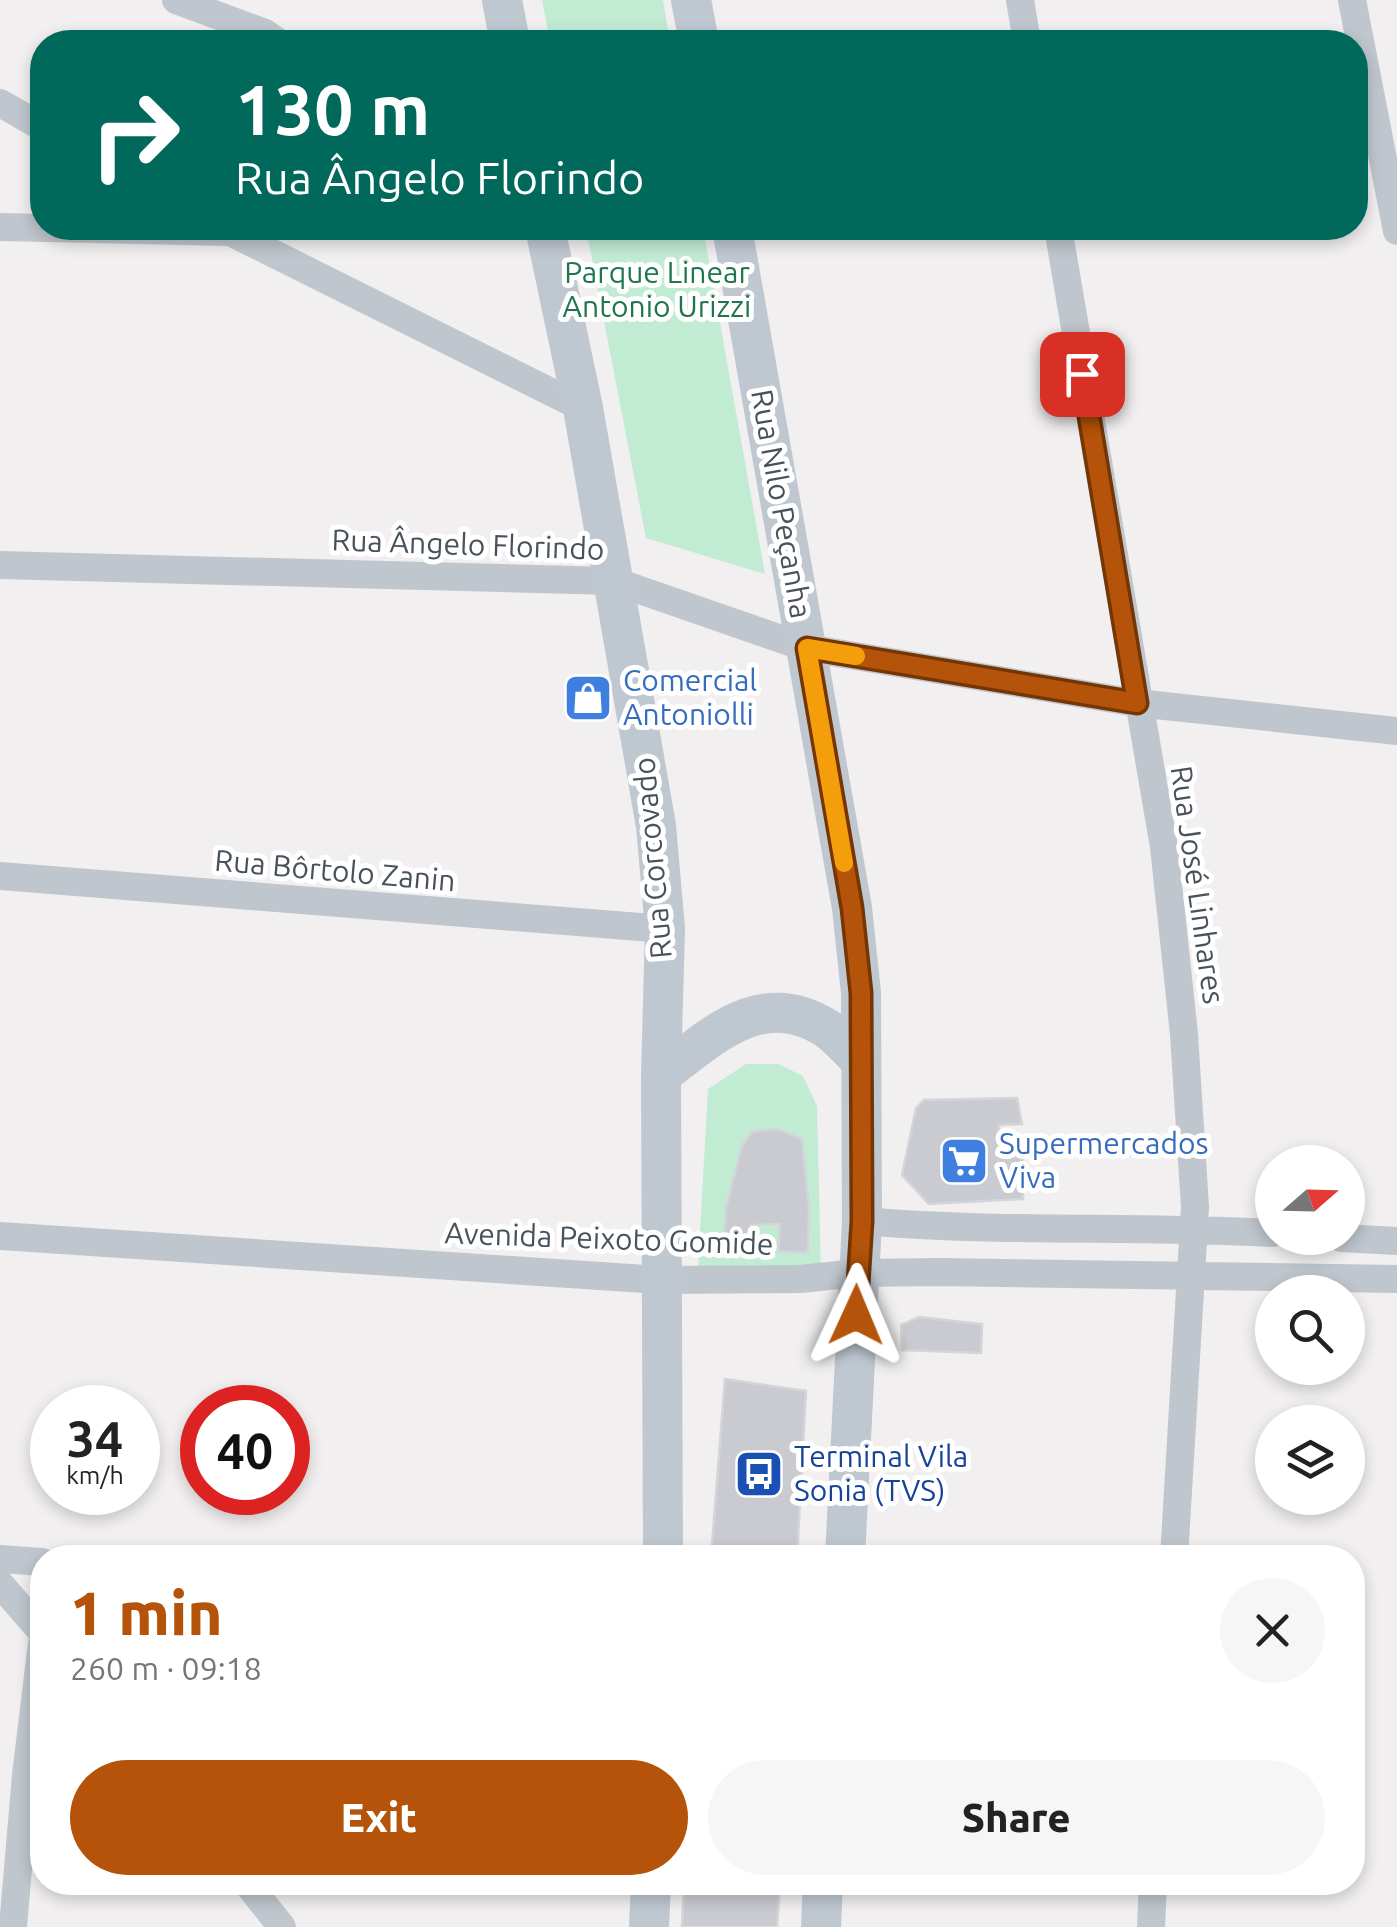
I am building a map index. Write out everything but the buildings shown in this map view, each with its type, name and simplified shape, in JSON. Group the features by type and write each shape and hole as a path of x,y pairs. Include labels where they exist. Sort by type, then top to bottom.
{"street":[{"path":"176,0 257,30"},
{"path":"502,0 508,30"},
{"path":"691,0 697,30"},
{"path":"1020,0 1025,30"},
{"path":"1352,0 1358,30"},
{"path":"1368,82 1397,231"},
{"path":"0,103 30,120"},
{"path":"0,228 30,228"},
{"path":"246,240 582,408"},
{"name":"Rua Corcovado","path":"547,240 582,408 656,826 665,928 660,1075 662,1545"},
{"name":"Rua Nilo Peçanha","path":"734,240 852,908 861,993 862,1221 846,1545"},
{"name":"Rua José Linhares","path":"1060,240 1164,847 1184,1034 1194,1229 1175,1545"},
{"name":"Rua Ângelo Florindo","path":"0,565 614,581 807,648 1137,703 1397,732"},
{"name":"Rua Bôrtolo Zanin","path":"0,876 665,928"},
{"path":"660,1075 738,1019 766,1012 792,1013 826,1028 860,1060"},
{"path":"862,1221 944,1228 1255,1233"},
{"name":"Avenida Peixoto Gomide","path":"0,1236 660,1280 857,1273 1397,1279"},
{"path":"1365,1239 1397,1241"},
{"path":"0,1559 30,1561"},
{"path":"0,1584 30,1618"},
{"path":"13,1927 8,1882 30,1727"},
{"path":"256,1895 282,1927"},
{"path":"649,1927 650,1895"},
{"path":"820,1927 822,1895"},
{"path":"1151,1927 1152,1895"}],"green space":[{"path":"542,0 663,0 668,30 548,30"},
{"name":"Parque Linear Antonio Urizzi","path":"588,240 705,240 765,574 646,538"},
{"path":"746,1064 778,1064 803,1076 817,1106 821,1275 698,1268 708,1089"}],"slow traffic":[{"path":"844,863 807,648 856,656"}],"place":[{"name":"Comercial Antoniolli","path":"588,698"},
{"name":"Supermercados Viva","path":"964,1161"},
{"name":"Terminal Vila Sonia (TVS)","path":"759,1474"}],"route":[{"path":"856,1315 862,1221 861,993 852,908 807,648 1137,703 1082,374"}]}
